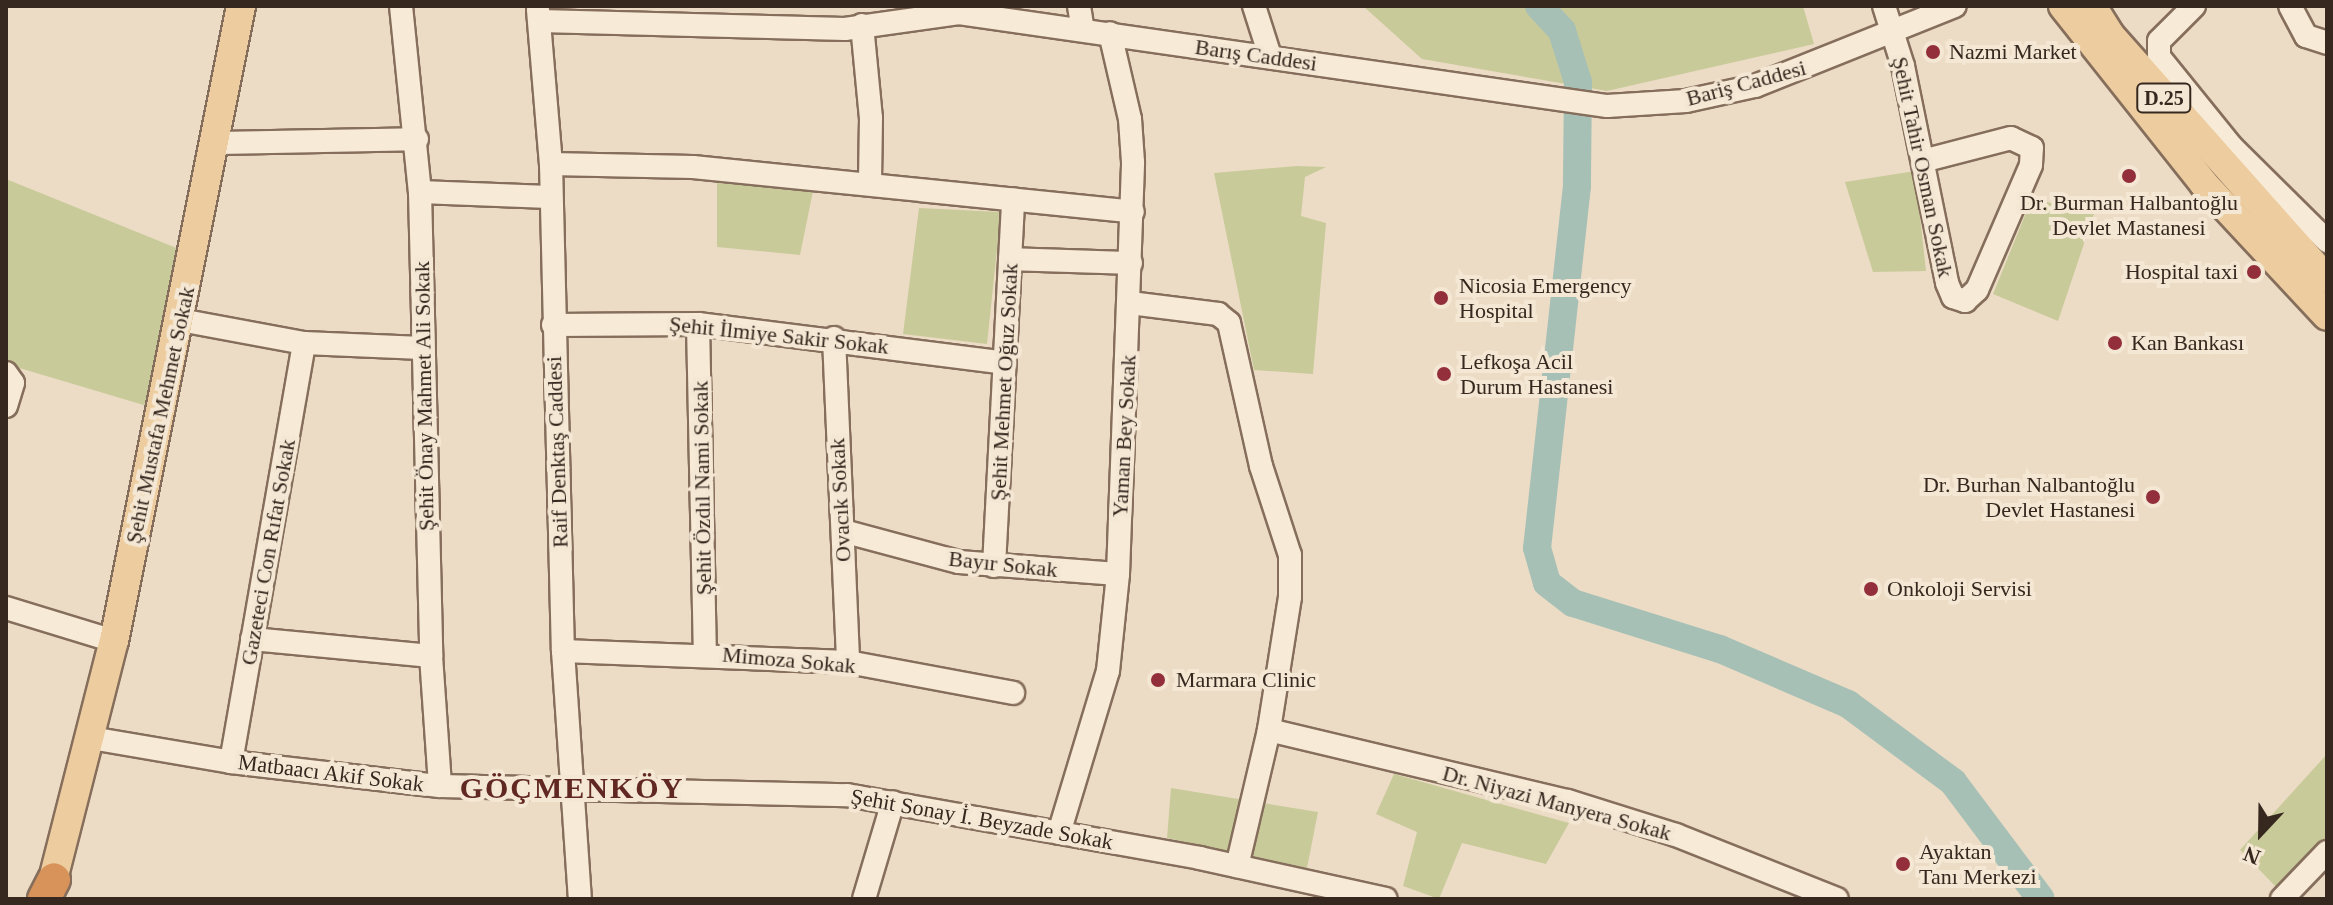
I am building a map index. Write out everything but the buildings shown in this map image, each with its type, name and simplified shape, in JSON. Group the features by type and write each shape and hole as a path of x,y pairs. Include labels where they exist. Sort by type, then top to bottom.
{"main road":[{"name":"Şehit Mustafa Mehmet Sokak","path":"52,894 114,641 217,143 241,6"},
{"name":"D.25","path":"2063,6 2204,184 2327,316"},
{"name":"D.25","path":"2092,6 2140,71 2327,279"}],"street":[{"name":"Şehit Önay Mahmet Ali Sokak","path":"401,6 417,139 420,192 431,656 440,786"},
{"path":"1079,6 1083,30"},
{"path":"1254,6 1270,56"},
{"name":"Şehit Tahir Osman Sokak","path":"1884,6 1894,32 1947,283 1956,299 1967,300 1977,290 2031,165 2032,148 2011,138 1923,161"},
{"name":"Bariş Caddesi","path":"1552,101 1607,106 1686,101 1744,89 1894,32 1936,10 1955,6"},
{"path":"2194,6 2159,41 2159,57 2242,158 2327,241"},
{"path":"2290,6 2306,36 2327,43"},
{"name":"Barış Caddesi","path":"539,14 673,14 816,29 958,10 1552,101"},
{"name":"Raif Denktaş Caddesi","path":"539,14 551,164 549,197 563,651 580,899"},
{"path":"862,25 870,183"},
{"name":"Yaman Bey Sokak","path":"1059,833 1104,686 1118,574 1133,212 1130,119 1110,33"},
{"path":"217,143 417,139"},
{"path":"551,164 693,167 1133,212"},
{"path":"420,192 549,197"},
{"name":"Şehit Mehmet Oğuz Sokak","path":"994,566 1013,199"},
{"path":"1010,259 1131,263"},
{"path":"1130,303 1218,314 1231,330 1261,466 1290,555 1290,597 1269,730 1237,866"},
{"path":"180,320 304,343 422,348"},
{"name":"Şehit İlmiye Sakir Sokak","path":"553,325 698,324 834,338 1005,363"},
{"name":"Şehit Özdıl Nami Sokak","path":"698,324 705,653"},
{"name":"Ovacık Sokak","path":"834,338 848,662"},
{"name":"Gazeteci Con Rıfat Sokak","path":"231,762 304,343"},
{"path":"6,406 9,378"},
{"name":"Bayır Sokak","path":"843,531 994,566 1118,574"},
{"path":"6,608 114,641"},
{"path":"252,639 431,656"},
{"name":"Mimoza Sokak","path":"563,651 705,653 848,662 1013,693"},
{"name":"Dr. Niyazi Manyera Sokak","path":"1269,730 1568,801 1676,835 1837,899"},
{"name":"Matbaacı Akif Sokak","path":"91,738 231,762 440,786 572,791"},
{"name":"Şehit Sonay İ. Beyzade Sokak","path":"572,791 804,792 893,802 1237,866 1386,899"},
{"path":"864,899 893,802"},
{"path":"2282,899 2327,852"}],"green space":[{"path":"1363,6 1803,6 1814,44 1607,91 1422,59"},
{"path":"1297,166 1326,167 1305,177 1301,216 1326,223 1313,374 1254,370 1214,173"},
{"path":"1915,171 1926,271 1873,272 1845,182"},
{"path":"6,179 179,249 147,406 6,364"},
{"path":"717,183 813,191 800,255 717,247"},
{"path":"2032,198 2094,214 2058,321 1993,294"},
{"path":"919,208 1001,212 987,344 903,334"},
{"path":"2327,754 2327,845 2281,892 2240,850"},
{"path":"1394,774 1569,823 1546,864 1462,843 1439,899 1403,886 1417,832 1376,814"},
{"path":"1171,788 1318,812 1307,868 1167,838"}],"waterway":[{"path":"1539,6 1562,31 1578,82 1577,186 1537,548 1547,583 1573,603 1720,649 1848,704 1953,782 2041,899"}],"place":[{"name":"Nazmi Market","path":"1933,52"},
{"name":"Dr. Burman Halbantoğlu Devlet Mastanesi","path":"2129,176"},
{"name":"Hospital taxi","path":"2254,272"},
{"name":"Nicosia Emergency Hospital","path":"1441,298"},
{"name":"Kan Bankası","path":"2115,343"},
{"name":"Lefkoşa Acil Durum Hastanesi","path":"1444,374"},
{"name":"Dr. Burhan Nalbantoğlu Devlet Hastanesi","path":"2153,497"},
{"name":"Onkoloji Servisi","path":"1871,589"},
{"name":"Marmara Clinic","path":"1158,680"},
{"name":"Ayaktan Tanı Merkezi","path":"1903,864"}],"district":[{"name":"GÖÇMENKÖY","path":"572,788"}]}
